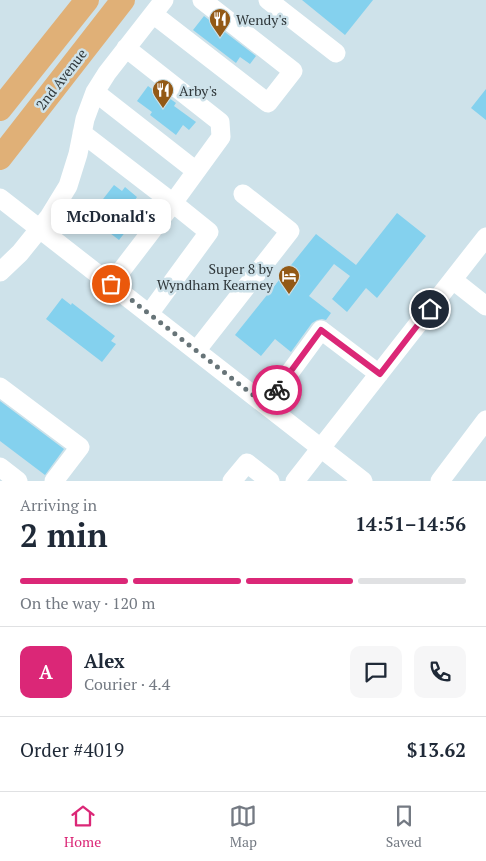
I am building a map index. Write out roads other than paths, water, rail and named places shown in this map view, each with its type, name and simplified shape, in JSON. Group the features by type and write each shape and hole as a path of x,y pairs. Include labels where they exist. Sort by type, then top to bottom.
{"main road":[{"name":"2nd Avenue","path":"0,109 87,0"},
{"name":"2nd Avenue","path":"0,158 122,0"}],"street":[{"path":"0,272 20,253 40,229 68,186 94,92 158,7 268,103 293,71 202,0"},
{"path":"268,0 336,53"},
{"path":"111,284 221,137 220,122 126,48"},
{"path":"94,92 196,171"},
{"path":"82,133 209,232 149,314"},
{"path":"196,351 290,231 243,194"},
{"path":"0,198 363,481"},
{"path":"296,481 486,237"},
{"path":"453,280 486,306"},
{"path":"266,405 321,330 380,374"},
{"path":"0,387 80,447 54,481"},
{"path":"447,478 486,420"},
{"path":"232,481 247,463 270,481"},
{"path":"0,467 18,481"}],"place":[{"name":"Wendy's","path":"220,38"},
{"name":"Arby's","path":"163,109"},
{"name":"McDonald's","path":"111,284"},
{"name":"Super 8 by Wyndham Kearney","path":"289,295"}]}
